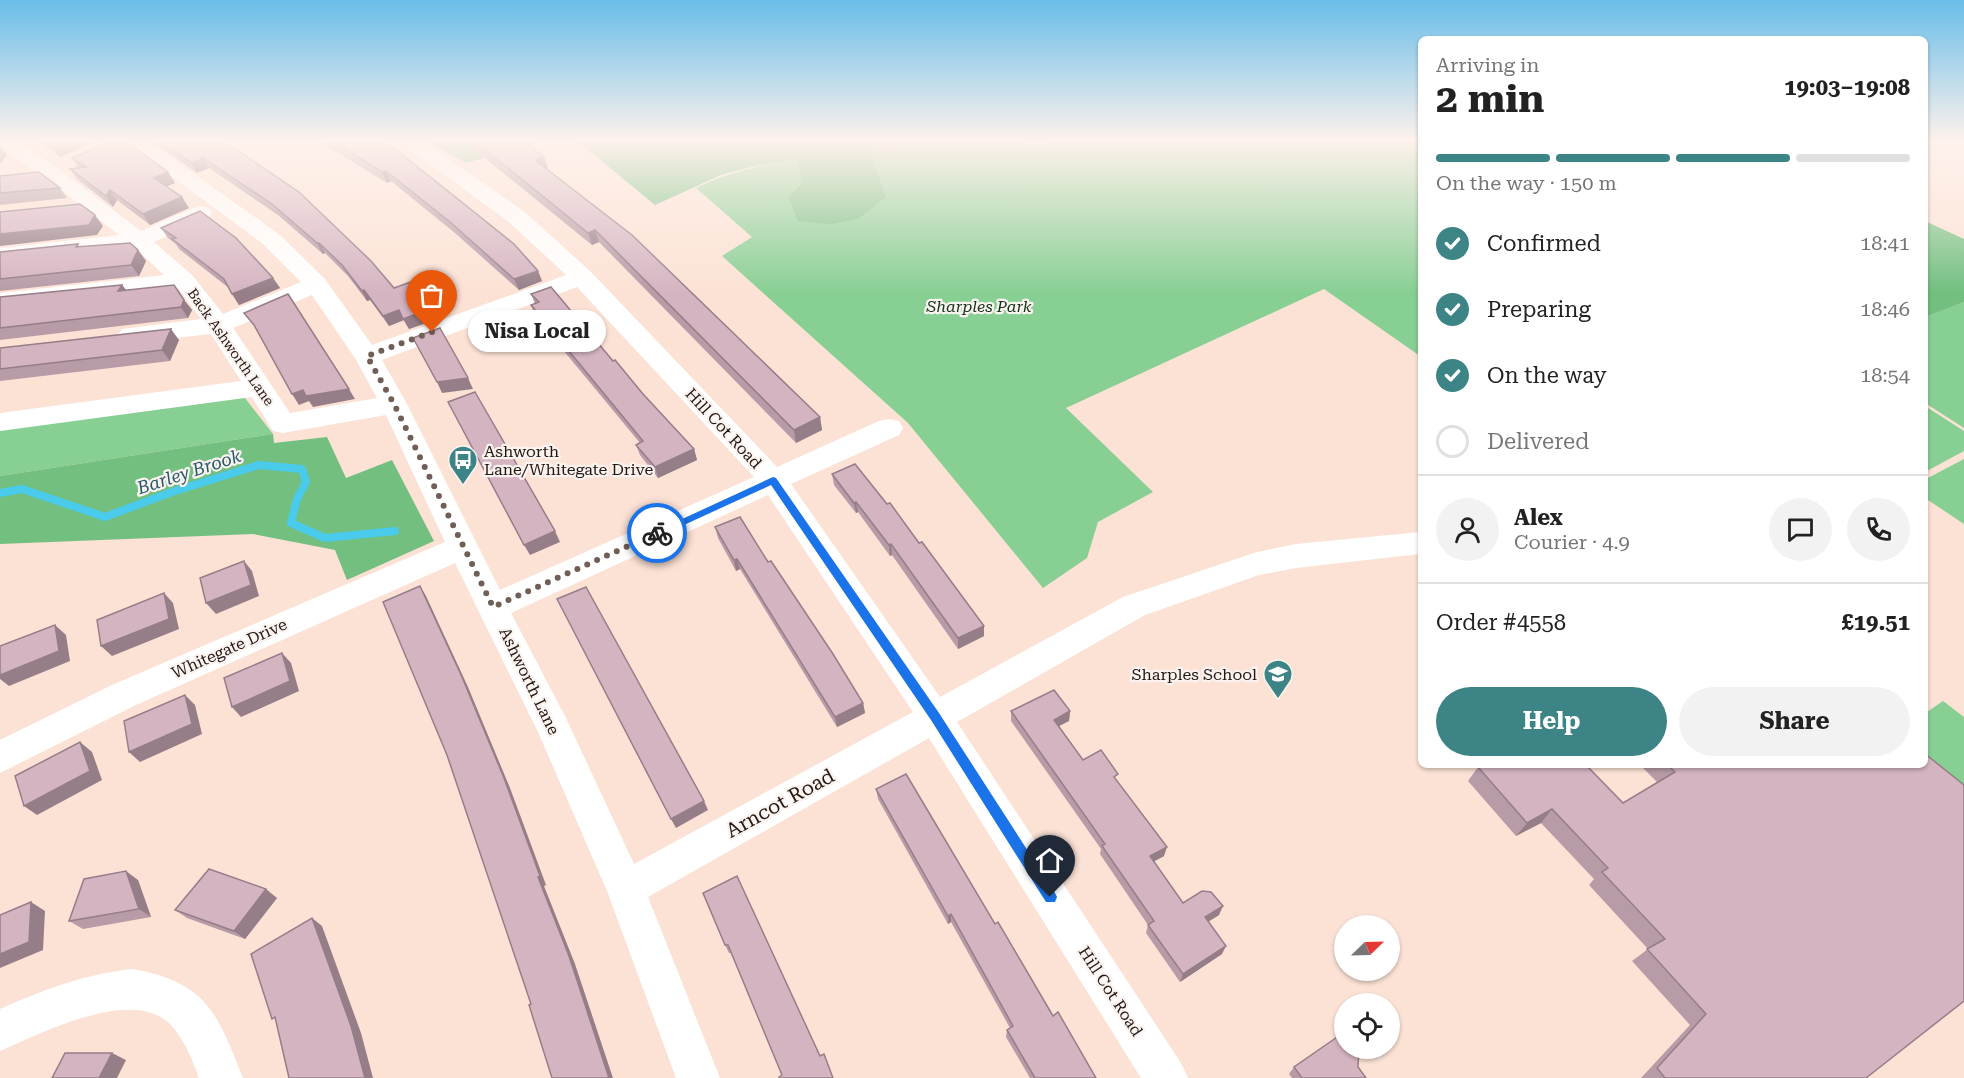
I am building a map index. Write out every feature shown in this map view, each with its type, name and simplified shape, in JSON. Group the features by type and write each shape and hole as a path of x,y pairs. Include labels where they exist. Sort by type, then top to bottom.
{"street":[{"name":"Back Ashworth Lane","path":"81,192 91,205 139,240 184,280 218,325 284,423 394,404"},
{"name":"Ashworth Lane","path":"203,192 271,239 317,284 367,356 394,404 462,547 554,729 626,889 698,1078"},
{"name":"Hill Cot Road","path":"484,192 517,217 582,277 773,480 935,717 1166,1078"},
{"path":"0,255 139,240 223,204"},
{"path":"57,208 91,205"},
{"path":"367,356 582,277"},
{"path":"0,300 184,280"},
{"path":"104,339 218,325 317,284"},
{"path":"0,422 260,387"},
{"path":"493,607 889,428"},
{"name":"Arncot Road","path":"626,889 1134,606 1257,564 1330,552 1418,543"},
{"name":"Whitegate Drive","path":"0,757 124,695 462,547"},
{"path":"0,1029 65,1002 112,990 150,991 178,1002 199,1024 214,1055 221,1078"}],"green space":[{"path":"640,192 683,192 655,205"},
{"name":"Sharples Park","path":"701,192 851,192 886,198 884,192 1418,192 1418,355 1324,289 1066,408 1153,492 1098,522 1087,558 1043,588 908,423 722,256 752,237"},
{"path":"793,192 884,192 886,197 858,219 831,224 798,221 789,197"},
{"path":"1928,222 1964,239 1964,302 1928,316"},
{"path":"1964,302 1964,428 1928,405 1928,316"},
{"path":"238,389 273,434 0,476 0,419"},
{"path":"1928,408 1964,431 1964,451 1928,470"},
{"path":"273,434 274,443 327,437 346,478 392,460 434,541 347,580 335,550 253,534 0,544 0,476"},
{"path":"1964,459 1964,524 1928,500 1928,478"},
{"path":"1943,701 1964,717 1964,785 1928,756 1928,711"}],"building":[{"path":"113,192 175,192 182,197 143,214"},
{"path":"254,192 299,192 371,261 394,288 422,278 435,296 424,300 429,309 403,319 399,310 383,316 342,265 272,204"},
{"path":"413,192 449,192 514,244 538,271 514,279"},
{"path":"538,192 577,192 632,235 820,417 794,430 595,230 588,233"},
{"path":"80,204 95,215 89,225 0,234 0,212"},
{"path":"200,211 236,238 273,278 232,294 224,279 161,228"},
{"path":"130,243 138,250 131,265 0,279 0,252 78,244 76,247"},
{"path":"122,285 118,291 174,285 184,300 181,307 0,328 0,297"},
{"path":"551,287 613,361 615,360 694,449 655,467 636,445 643,441 531,305 539,302 531,294"},
{"path":"288,294 349,389 306,396 303,390 292,394 254,325 244,313"},
{"path":"440,328 468,378 437,382 413,338"},
{"path":"171,329 162,350 0,369 0,348"},
{"path":"475,392 555,531 524,545 448,402"},
{"path":"855,464 887,504 890,503 919,543 922,542 984,626 958,638 891,544 889,545 832,474"},
{"path":"740,517 768,562 771,561 833,654 863,703 835,717 715,527"},
{"path":"244,561 251,585 206,603 200,578"},
{"path":"420,586 462,677 504,778 540,876 538,877 569,956 609,1078 552,1078 529,1005 531,1004 447,755 383,602"},
{"path":"586,587 704,801 671,819 557,599"},
{"path":"164,593 169,619 101,646 97,620"},
{"path":"55,625 59,651 0,675 0,646"},
{"path":"282,653 290,681 232,707 224,678"},
{"path":"1054,690 1070,711 1054,720 1083,760 1101,750 1118,774 1114,777 1167,847 1150,856 1183,903 1202,891 1211,892 1223,906 1205,917 1226,946 1183,974 1148,925 1154,921 1102,846 1105,844 1011,711"},
{"path":"185,695 192,724 129,752 124,721"},
{"path":"80,742 90,771 24,806 15,776"},
{"path":"1928,756 1964,785 1964,1001 1866,1078 1665,1078 1657,1068 1706,1014 1647,949 1665,939 1602,872 1608,868 1552,809 1527,823 1479,768 1589,768 1623,803 1675,772 1671,768 1928,768"},
{"path":"906,774 995,924 998,922 1053,1016 1058,1012 1096,1078 1035,1078 1007,1030 1013,1026 951,914 948,916 876,789"},
{"path":"209,869 266,889 234,931 175,910"},
{"path":"126,871 139,909 69,921 84,879"},
{"path":"737,876 820,1056 824,1054 833,1078 779,1077 782,1075 728,945 725,945 703,893"},
{"path":"31,902 29,942 0,954 0,915"},
{"path":"312,918 351,1026 365,1078 289,1078 275,1017 272,1019 251,954"},
{"path":"1334,1039 1334,1059 1358,1059 1358,1067 1366,1078 1302,1078 1294,1067"},
{"path":"65,1053 112,1053 99,1078 52,1078"}],"waterway":[{"name":"Barley Brook","path":"0,493 22,489 105,517 172,492 259,465 302,469 306,482 297,499 291,523 325,538 395,531"}],"way so far":[{"path":"432,332 367,356 394,404 493,607 657,533"}],"place":[{"name":"Nisa Local","path":"432,332"},
{"name":"Ashworth Lane/Whitegate Drive","path":"463,486"},
{"name":"Sharples School","path":"1278,700"}],"route":[{"path":"657,533 773,480 935,717 1050,897"}]}
